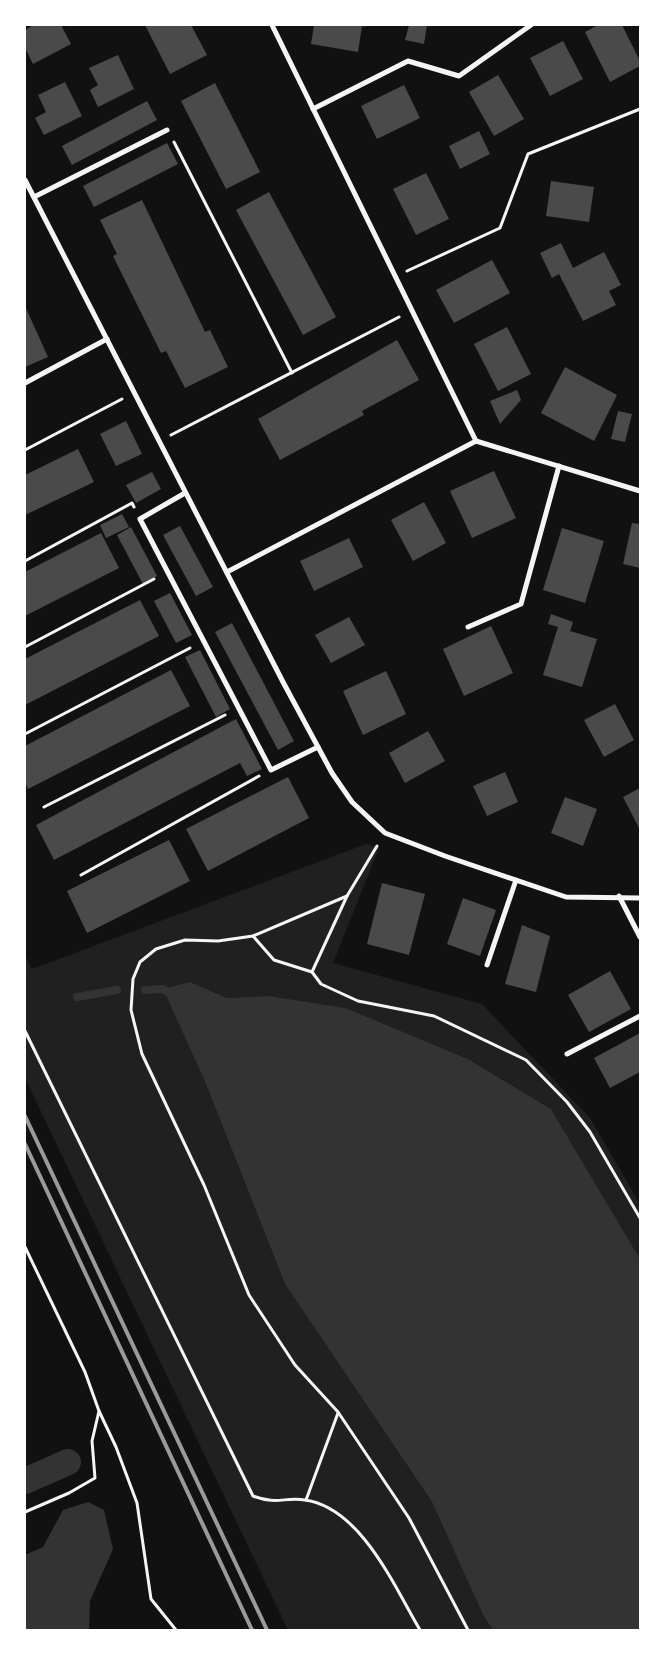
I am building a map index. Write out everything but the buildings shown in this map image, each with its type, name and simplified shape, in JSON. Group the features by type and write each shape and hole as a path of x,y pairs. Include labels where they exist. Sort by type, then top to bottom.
{"street":[{"path":"272,25 476,441"},
{"path":"313,109 408,61 459,76 531,25"},
{"path":"34,197 167,130"},
{"path":"25,180 185,493 318,747 332,773 352,802 385,833 566,897 619,896 640,898"},
{"path":"25,383 107,339"},
{"path":"227,572 476,441 640,491"},
{"path":"468,627 521,604 559,466"},
{"path":"185,493 140,519 271,770 318,747"},
{"path":"487,965 516,880"},
{"path":"619,896 640,937"},
{"path":"567,1054 640,1016"}],"path":[{"path":"396,276 500,228 528,154 640,109"},
{"path":"167,130 292,373"},
{"path":"160,442 413,310"},
{"path":"25,450 134,392"},
{"path":"25,561 132,503 140,519"},
{"path":"25,647 168,572"},
{"path":"25,734 204,641"},
{"path":"44,807 239,708"},
{"path":"81,876 271,770"},
{"path":"312,972 348,896 385,833"},
{"path":"348,896 253,936 218,941 185,940 156,949 140,962 133,979 131,1010 142,1054 204,1185 249,1295 295,1365 338,1412 409,1518 468,1630"},
{"path":"253,936 274,960 312,972 321,984 358,1001 434,1016 526,1060 567,1102 590,1132 640,1218"},
{"path":"25,1031 253,1496 269,1502 306,1500 338,1512 363,1536 420,1630"},
{"path":"25,1246 85,1372 137,1503 151,1599 176,1630"},
{"path":"25,1512 69,1493 95,1478 92,1441 99,1411"},
{"path":"306,1500 338,1412"}],"shaded area":[{"path":"366,844 379,848 333,963 482,1004 590,1118 640,1204 640,1259 551,1109 468,1059 346,1008 269,996 227,998 190,982 164,989 204,1079 285,1284 432,1502 483,1615 493,1630 288,1630 25,1078 25,955 32,969"},
{"path":"190,982 227,998 269,996 346,1008 468,1059 551,1109 640,1259 640,1630 493,1630 483,1615 432,1502 285,1284 204,1079 163,989"},
{"path":"88,1502 104,1510 113,1549 90,1601 89,1630 25,1630 25,1555 43,1547 63,1510"}],"waterway":[{"path":"145,990 163,989 171,994"},
{"path":"77,997 117,990"},
{"path":"25,1481 68,1462"}],"railway":[{"path":"25,1116 267,1630"},
{"path":"25,1144 252,1630"}]}
